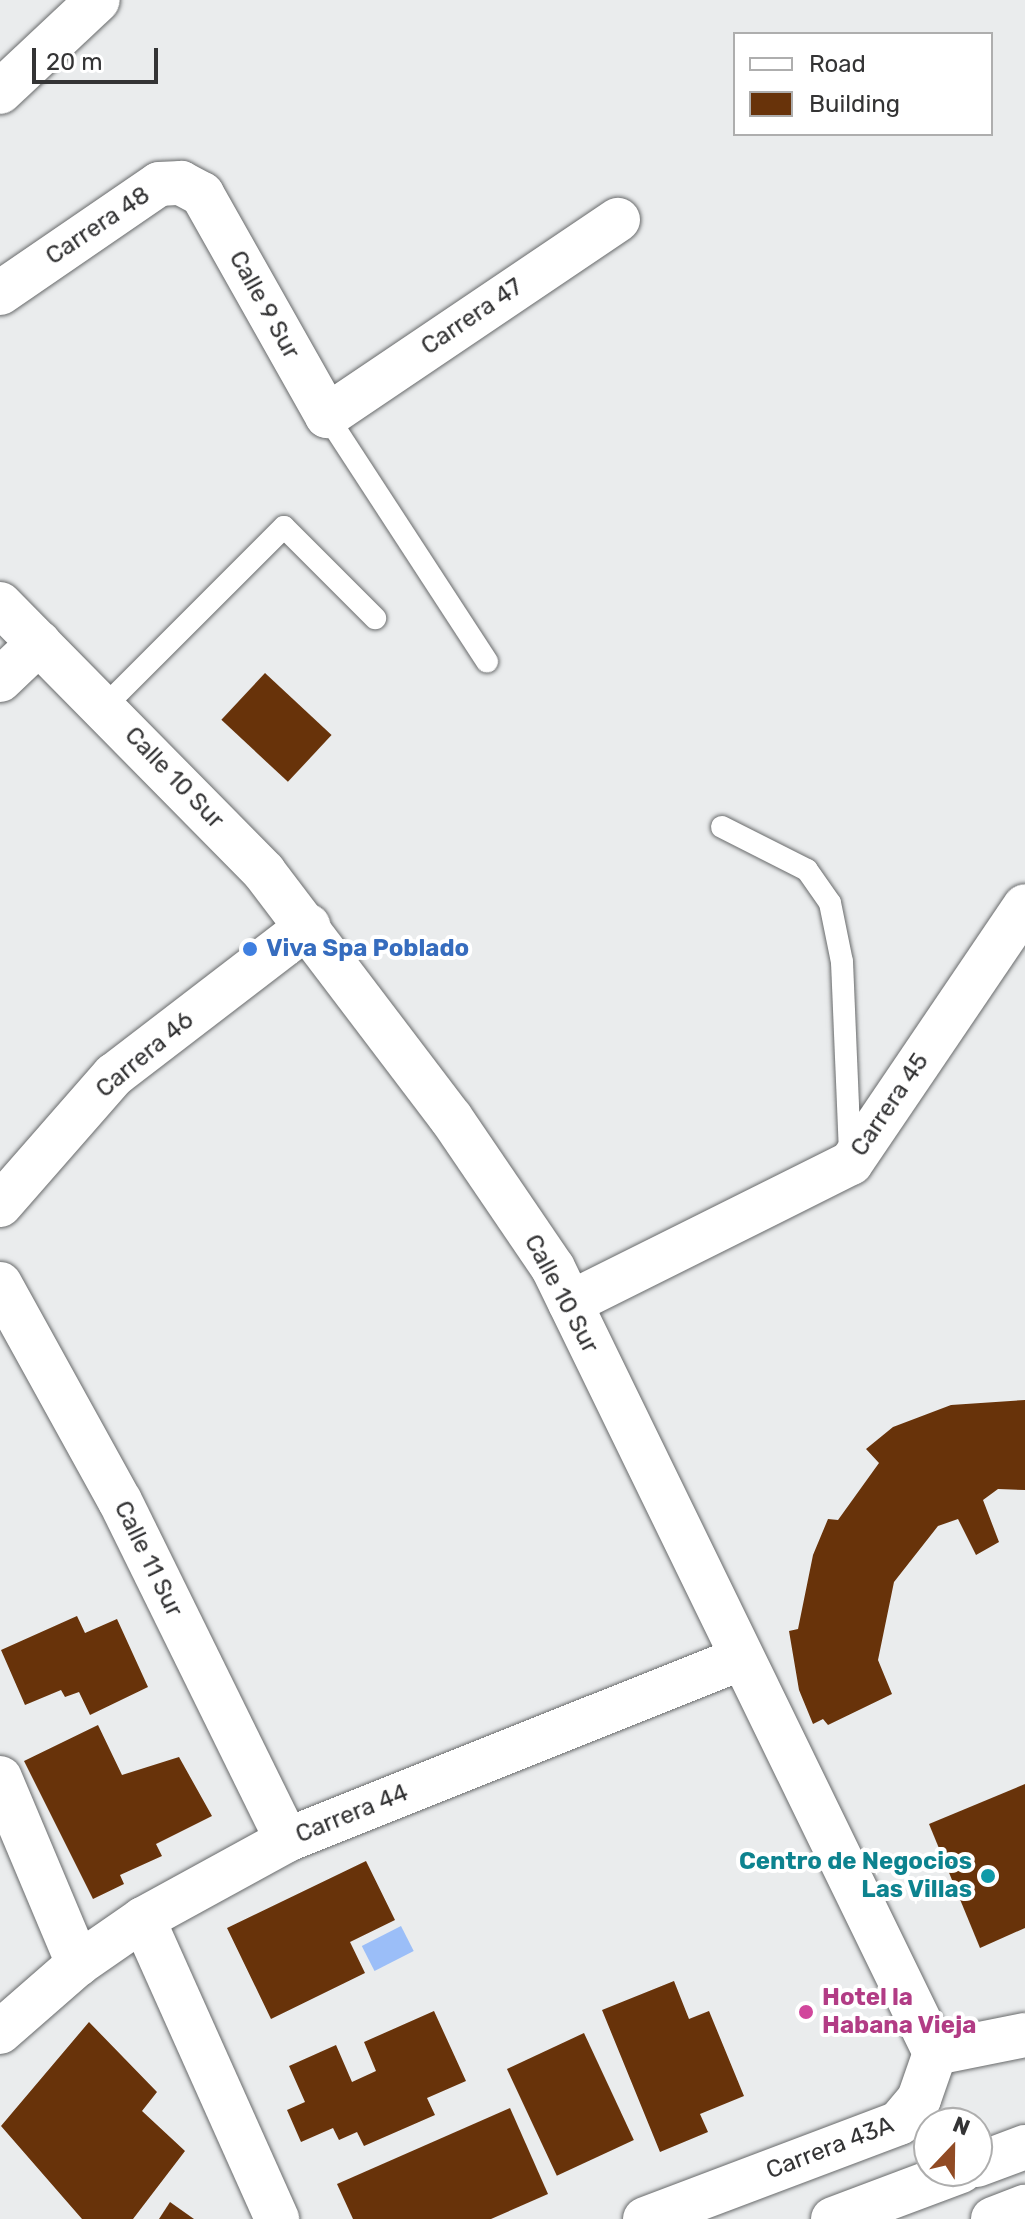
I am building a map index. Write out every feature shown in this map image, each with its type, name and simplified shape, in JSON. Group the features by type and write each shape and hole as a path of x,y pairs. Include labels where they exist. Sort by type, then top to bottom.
{"street":[{"path":"0,92 98,0"},
{"name":"Carrera 48","path":"0,293 159,184 181,183 202,194"},
{"name":"Calle 9 Sur","path":"202,194 327,416"},
{"name":"Carrera 47","path":"327,416 618,220"},
{"name":"Calle 10 Sur","path":"0,604 105,706 264,872 460,1130 553,1268 739,1659 935,2053"},
{"path":"0,680 39,643"},
{"name":"Carrera 45","path":"570,1303 851,1163 1025,906"},
{"name":"Carrera 46","path":"0,1205 114,1075 308,926"},
{"name":"Calle 11 Sur","path":"0,1284 120,1501 287,1840"},
{"name":"Carrera 44","path":"0,2032 78,1964 143,1919 287,1840 739,1659"},
{"path":"0,1778 78,1964"},
{"path":"143,1919 277,2219"},
{"path":"935,2053 1025,2035"},
{"name":"Carrera 43A","path":"645,2219 899,2123 919,2099 935,2053"},
{"path":"993,2159 1025,2147"},
{"path":"833,2219 918,2187"},
{"path":"993,2219 1025,2207"}],"lane":[{"path":"327,416 487,661"},
{"path":"105,706 284,527 375,618"},
{"path":"722,827 807,870 830,903 842,962 851,1163"}],"water":[{"path":"401,1926 414,1951 375,1971 362,1946"}],"building":[{"path":"265,673 332,735 288,782 221,720"},
{"path":"1025,1400 1025,1490 998,1489 983,1500 999,1542 976,1555 958,1519 938,1526 894,1582 878,1660 892,1694 828,1725 823,1719 813,1724 799,1690 789,1631 798,1629 813,1555 828,1519 838,1520 879,1463 866,1449 893,1427 951,1405"},
{"path":"77,1616 85,1633 117,1619 148,1687 90,1715 79,1692 65,1697 61,1690 25,1705 1,1650"},
{"path":"98,1725 122,1775 179,1757 212,1816 156,1844 162,1856 120,1875 124,1884 93,1899 24,1761"},
{"name":"Centro de Negocios Las Villas","path":"1025,1784 1025,1928 980,1948 929,1824"},
{"path":"366,1861 395,1920 350,1942 365,1973 271,2019 227,1928"},
{"path":"674,1981 689,2019 709,2011 744,2096 700,2114 708,2132 660,2152 602,2010"},
{"path":"434,2011 466,2081 427,2098 435,2115 364,2146 357,2132 339,2140 333,2128 301,2142 287,2110 305,2102 289,2066 336,2045 352,2082 376,2071 364,2042"},
{"path":"89,2022 157,2092 142,2111 185,2151 133,2219 82,2219 1,2126"},
{"path":"584,2033 634,2140 557,2176 507,2069"},
{"path":"510,2108 548,2194 491,2219 353,2219 337,2184"},
{"path":"170,2202 194,2219 159,2219"}],"place":[{"name":"Viva Spa Poblado","path":"250,949"},
{"name":"Centro de Negocios Las Villas","path":"988,1876"},
{"name":"Hotel la Habana Vieja","path":"806,2012"}]}
